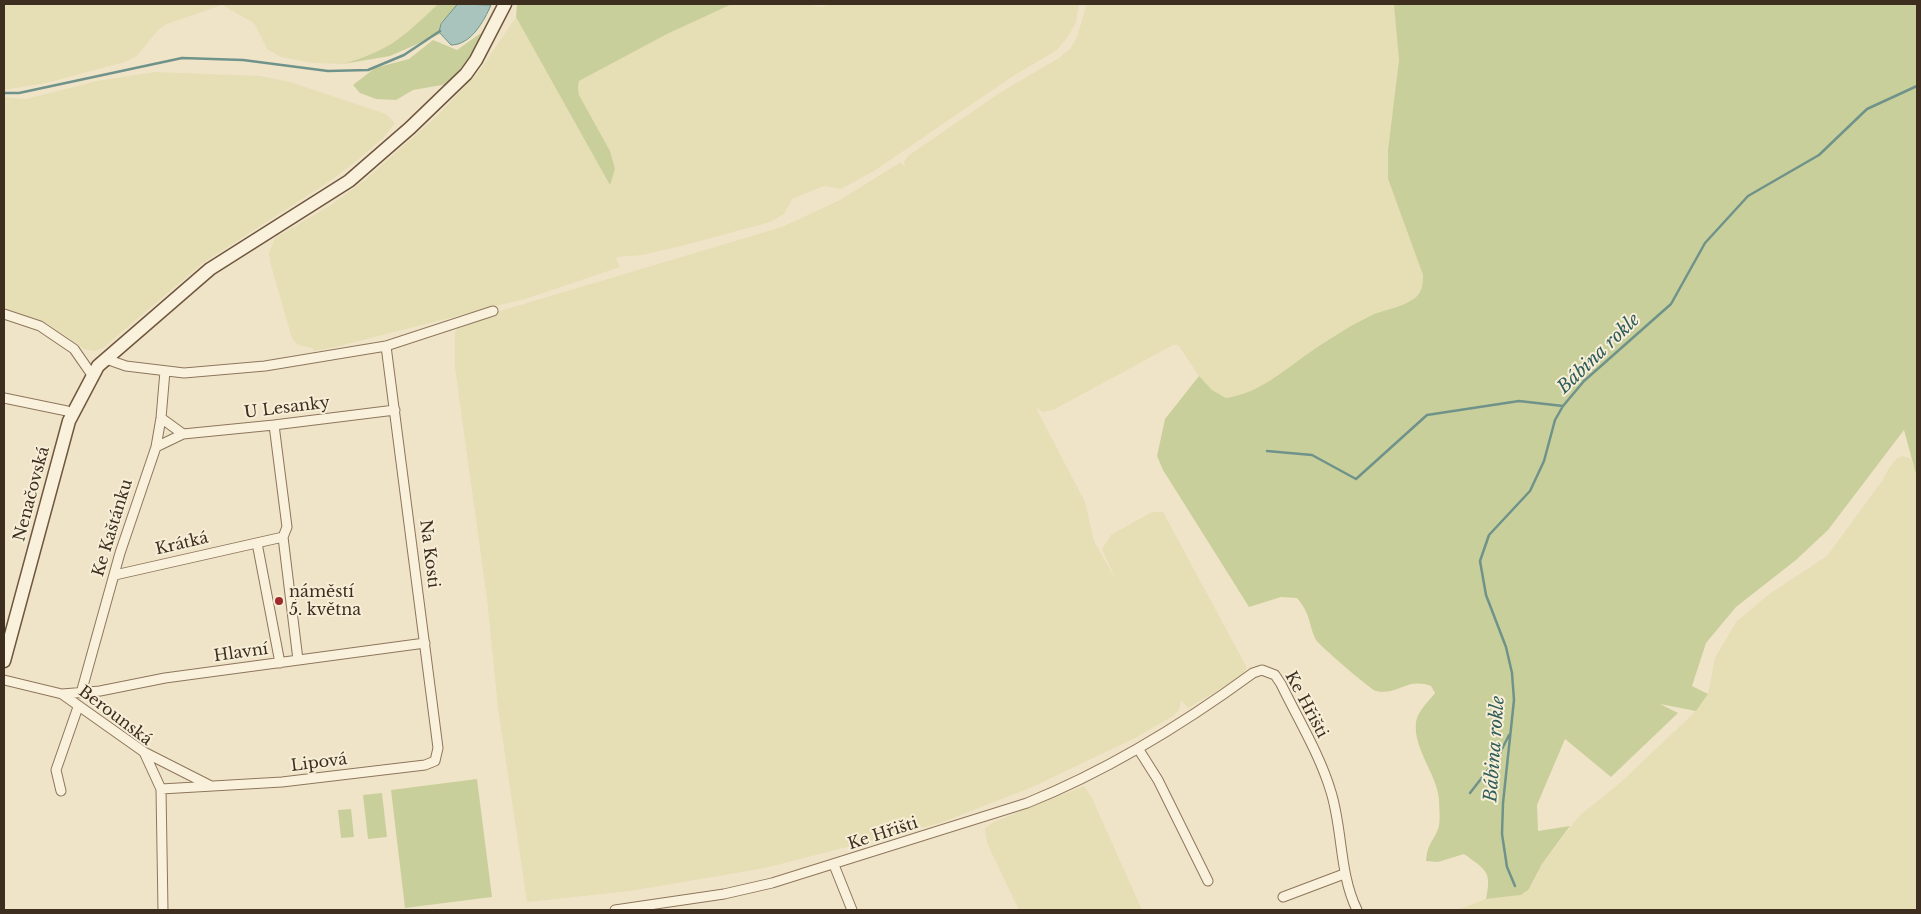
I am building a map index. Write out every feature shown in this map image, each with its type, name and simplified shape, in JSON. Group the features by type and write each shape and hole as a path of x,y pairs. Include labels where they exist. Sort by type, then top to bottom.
{"street":[{"name":"Nenačovská","path":"4,661 72,415 92,375 106,359 210,269 349,181 410,128 466,74 476,60 505,4"},
{"path":"106,359 126,366 184,373 265,366 386,346 493,311"},
{"path":"4,314 40,326 67,344 74,349 92,375"},
{"name":"Na Kosti","path":"386,346 396,410 438,748 435,761 431,764"},
{"name":"Ke Kaštánku","path":"81,693 141,485 156,447 161,418 165,371"},
{"path":"4,398 67,411 72,415"},
{"name":"U Lesanky","path":"156,447 183,434 396,410"},
{"path":"161,418 183,434"},
{"path":"274,425 288,527 283,536 298,660"},
{"path":"280,663 257,542 283,536"},
{"name":"Krátká","path":"115,575 257,542"},
{"name":"Hlavní","path":"62,694 81,693 165,678 425,643"},
{"name":"Ke Hřišti","path":"621,910 724,894 772,883 834,866 1027,803 1068,787 1139,750 1253,674 1262,670 1274,675 1285,693 1331,790 1341,838 1344,874 1357,910"},
{"name":"Berounská","path":"4,680 62,694 144,752 160,789 163,910"},
{"path":"61,791 56,770 78,707"},
{"path":"1139,750 1158,780 1208,881"},
{"name":"Lipová","path":"144,752 210,785"},
{"name":"Lipová","path":"160,789 282,782 431,764"},
{"path":"834,866 852,910"},
{"path":"1283,898 1344,874"}],"shaded area":[{"path":"4,4 438,4 401,39 390,46 370,56 343,64 313,63 281,57 267,49 254,23 222,5 167,24 158,30 137,56 125,62 46,83 4,90"},
{"path":"732,4 806,4 822,7 830,4 1079,4 1076,22 1069,35 1057,50 1013,76 874,171 841,189 824,186 792,199 784,214 770,222 642,255 617,257 616,259 620,267 528,298 335,347 313,351 313,348 298,345 292,338 270,262 269,253 275,238 331,205 366,179 438,115 480,70 516,17 545,66 615,169 610,151 579,95 579,81 667,34"},
{"path":"1087,4 1394,4 1399,60 1388,150 1388,179 1423,275 1423,286 1418,295 1409,302 1369,316 1336,335 1272,381 1238,396 1226,398 1212,390 1199,376 1178,345 1173,345 1055,409 1044,412 1036,408 1085,502 1094,541 1117,582 1102,549 1111,535 1152,512 1163,512 1247,668 1242,676 1188,708 1181,700 1179,710 1173,716 1135,738 1030,788 940,823 765,868 630,891 527,902 498,708 487,599 455,368 455,333 460,323 782,227 840,200 901,162 905,168 904,162 908,156 1001,92 1059,58 1070,49 1077,37"},
{"path":"155,72 260,76 290,82 386,114 395,123 384,137 359,159 330,181 203,263 103,348 94,351 84,349 49,325 4,310 4,97 26,99 97,81"},
{"path":"1903,456 1911,459 1917,478 1917,910 1457,910 1486,899 1521,895 1532,885 1542,864 1579,816 1620,783 1696,711 1708,694 1715,658 1736,622 1768,595 1827,556 1882,481 1889,468 1897,458"},
{"path":"1084,786 1091,796 1142,910 1019,910 987,843 985,828 994,822"}],"green space":[{"path":"438,4 458,4 441,24 440,34 390,56 343,64 385,48 405,34"},
{"path":"517,4 732,4 667,34 579,81 579,95 610,151 615,169 610,185 516,17"},
{"path":"1394,4 1917,4 1917,478 1904,430 1828,530 1796,560 1736,607 1706,643 1692,686 1708,694 1696,711 1660,704 1678,713 1611,777 1565,739 1537,805 1538,831 1570,826 1542,864 1529,889 1521,895 1486,899 1488,882 1486,872 1464,854 1438,862 1426,861 1429,846 1439,826 1439,799 1434,779 1418,742 1416,722 1421,710 1435,693 1431,686 1415,684 1384,692 1372,689 1316,640 1307,615 1297,598 1281,597 1249,607 1163,470 1157,456 1165,419 1199,376 1212,390 1226,398 1248,392 1269,381 1344,330 1374,314 1412,300 1420,291 1423,275 1388,179 1388,150 1399,60"},
{"path":"481,33 474,52 448,84 413,90 396,100 376,99 360,93 353,85 375,68 409,59 433,40 457,50"},
{"path":"477,779 492,897 405,908 391,790"},
{"path":"382,793 387,837 368,839 363,795"},
{"path":"351,809 354,837 341,838 338,810"}],"water":[{"path":"458,4 491,5 481,25 471,37 458,44 451,45 439,32 441,24"}],"waterway":[{"path":"4,93 19,93 182,58 243,60 328,71 368,70 404,55 440,31"},
{"name":"Bábina rokle","path":"1515,886 1507,867 1502,834 1503,803 1514,700 1512,673 1506,647 1486,595 1480,561 1489,535 1530,491 1544,461 1555,420 1563,406 1584,381 1671,304 1705,243 1748,196 1819,155 1867,109 1917,86"},
{"path":"1267,451 1312,455 1356,479 1427,415 1519,401 1563,406"},
{"path":"1470,793 1498,757 1509,735"}],"place":[{"name":"náměstí 5. května","path":"279,601"}]}
